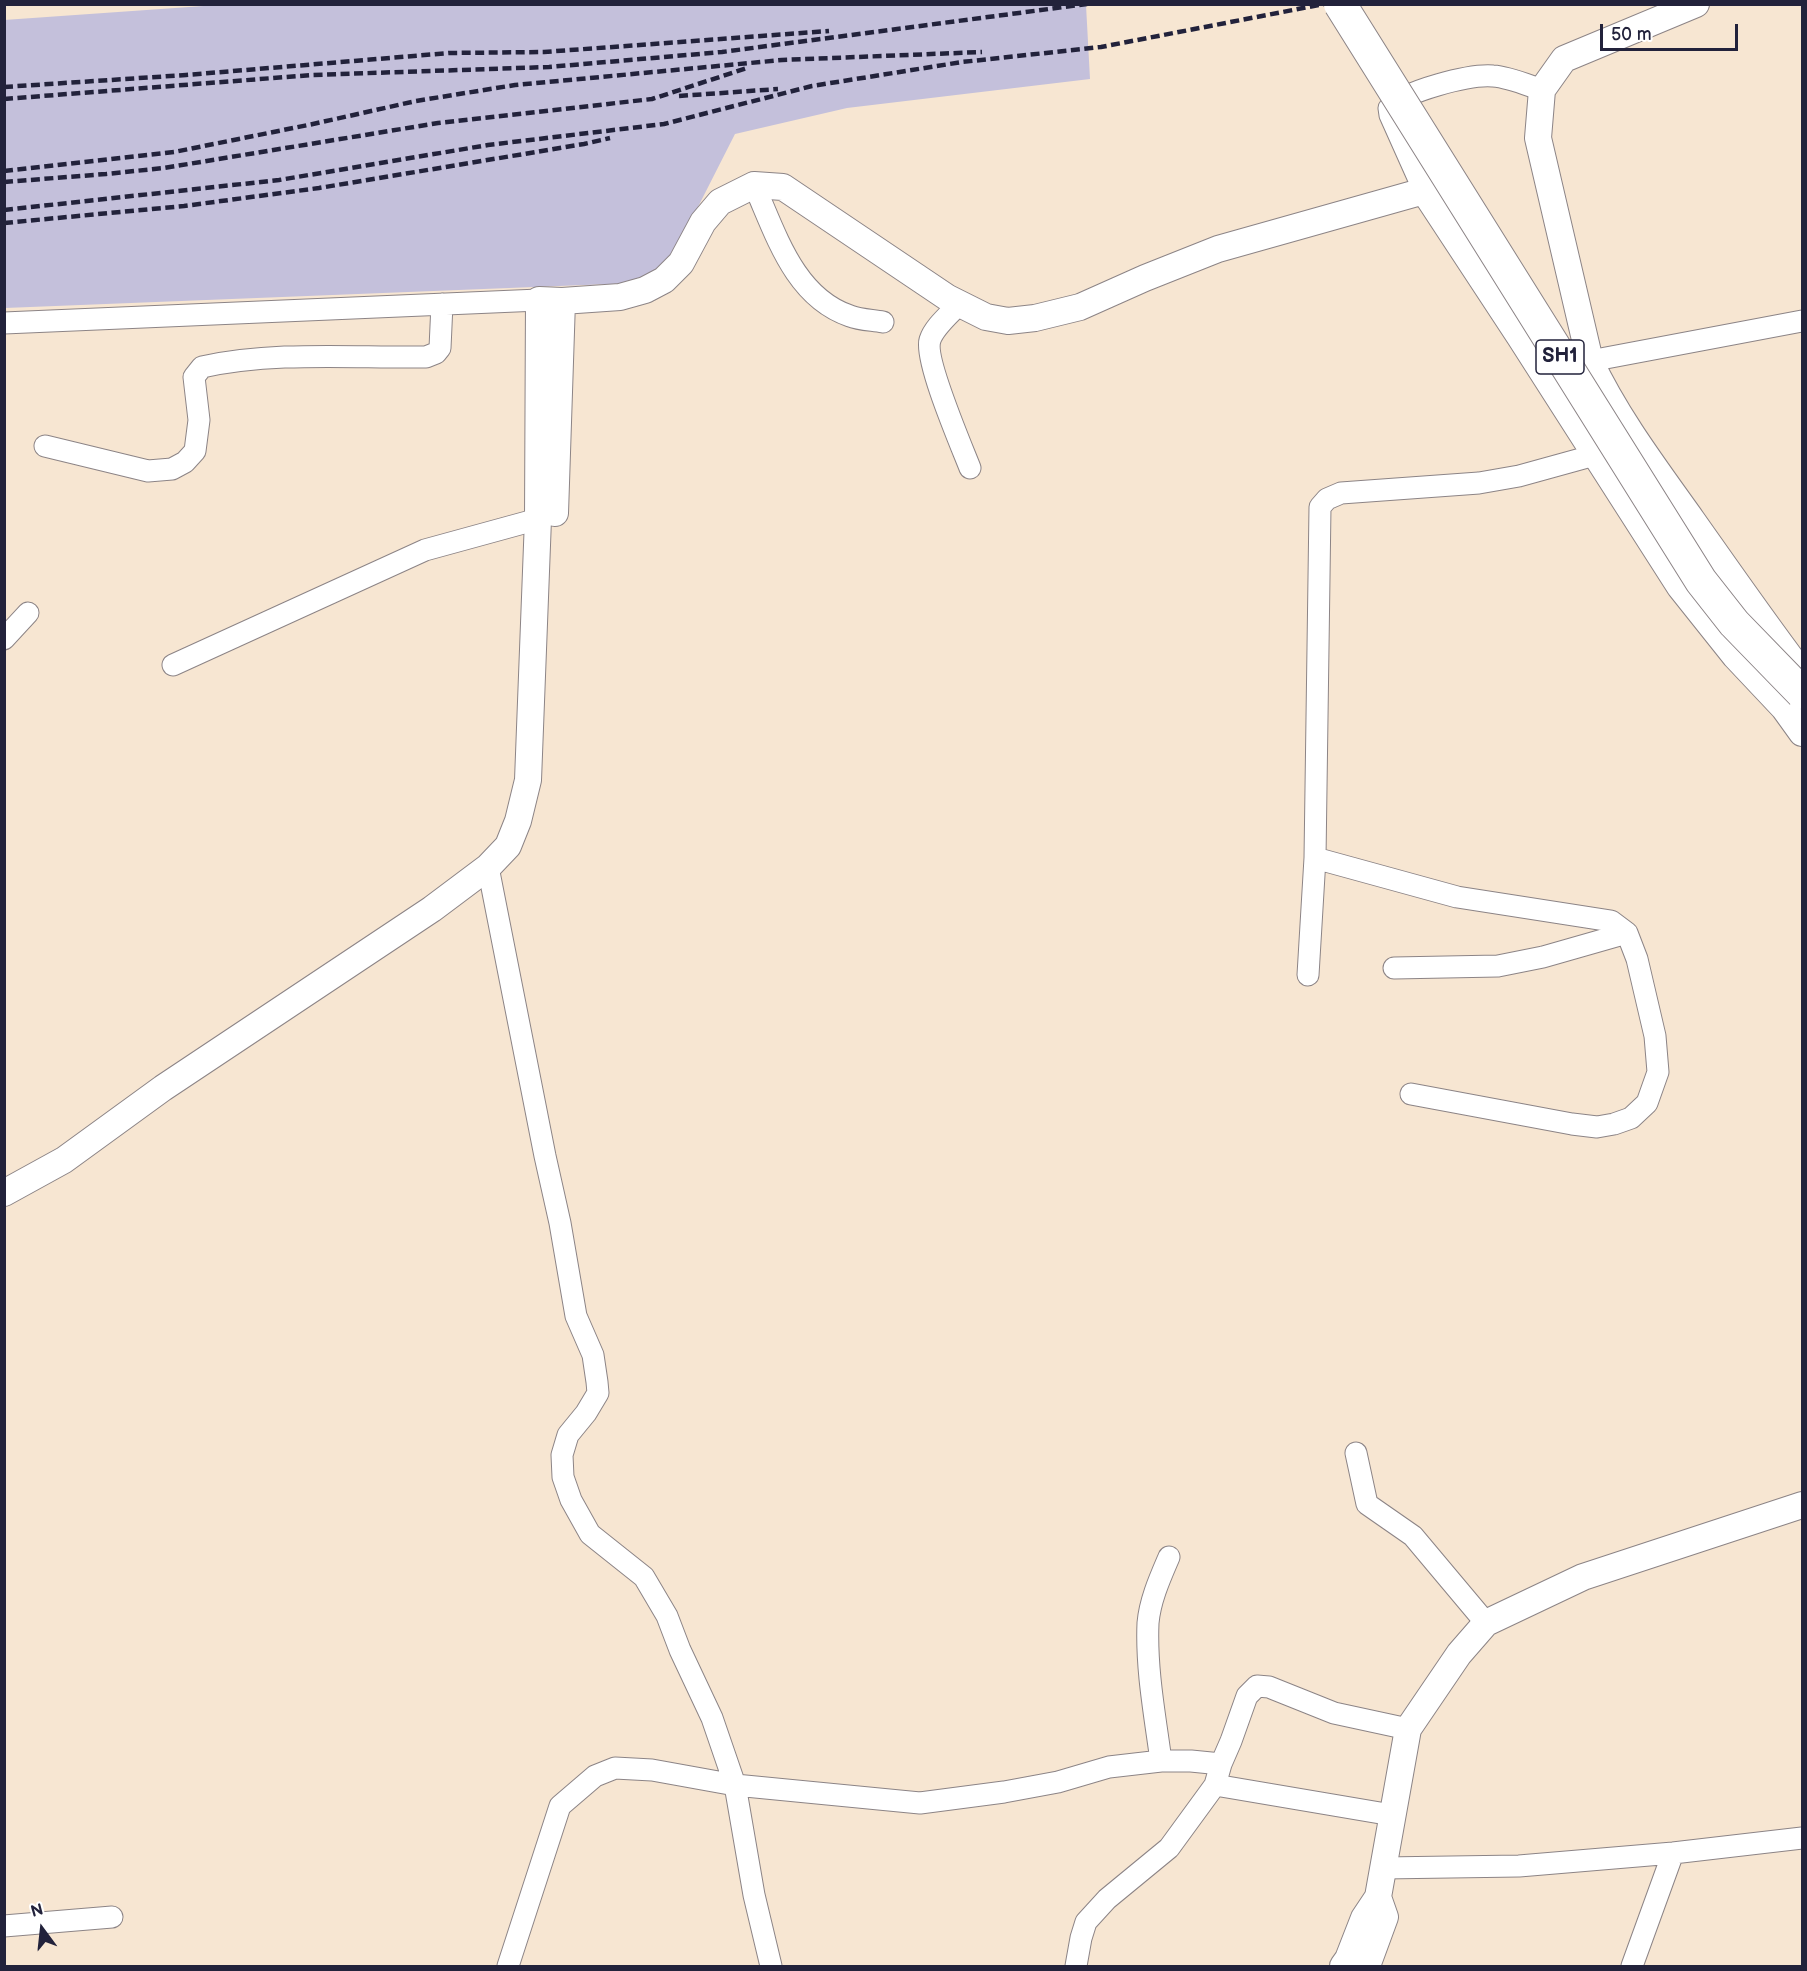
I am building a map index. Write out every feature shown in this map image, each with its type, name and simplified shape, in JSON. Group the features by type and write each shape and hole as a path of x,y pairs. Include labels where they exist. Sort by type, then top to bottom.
{"main road":[{"name":"SH1","path":"1340,4 1701,581 1734,623 1803,693"}],"street":[{"path":"1696,4 1564,59 1542,90 1538,138 1590,361 1604,390 1637,444 1763,621 1803,673"},
{"path":"1542,90 1494,76 1465,79 1436,86 1396,101 1389,108 1424,191 1680,587 1735,656 1784,708 1803,733"},
{"path":"4,323 620,297 645,290 664,280 681,263 703,222 720,202 754,185 783,187 948,298 986,317 1008,321 1035,318 1080,307 1218,249 1424,191"},
{"path":"754,185 787,260 803,283 829,306 851,317 883,321"},
{"path":"4,1210 49,1188 128,1130 468,902 490,876 508,846 518,821 528,780 538,519 551,300"},
{"path":"4,1193 64,1160 163,1088 422,916 514,862 533,833 537,804 555,531 551,300"},
{"path":"45,446 148,471 172,469 185,462 195,451 199,420 194,377 202,367 222,362 275,358 426,357 440,348 442,304"},
{"path":"959,304 933,333 929,341 936,375 970,468"},
{"path":"1590,361 1803,321"},
{"path":"1308,975 1314,858 1320,507 1327,499 1341,493 1479,483 1519,476 1595,455"},
{"path":"173,665 425,550 538,519"},
{"path":"4,639 28,613"},
{"path":"1314,858 1457,897 1611,921 1627,933 1637,960 1655,1036 1658,1072 1647,1102 1631,1118 1597,1127 1412,1094"},
{"path":"490,876 560,1222 576,1316 593,1355 597,1382 597,1393 592,1403 568,1435 562,1455 563,1477 571,1500 590,1534 644,1577 668,1616 680,1650 711,1718 735,1785 754,1895 771,1966"},
{"path":"1394,968 1498,966 1544,957 1627,933"},
{"path":"1356,1453 1367,1504 1413,1536 1486,1623"},
{"path":"1343,1966 1364,1918 1378,1897 1407,1729 1459,1654 1486,1623 1583,1577 1803,1505"},
{"path":"1161,1761 1151,1683 1148,1622 1155,1591 1169,1557"},
{"path":"1076,1966 1086,1922 1094,1911 1169,1848 1215,1785 1247,1695 1257,1686 1269,1687 1334,1713 1407,1729"},
{"path":"508,1966 560,1806 595,1776 615,1768 652,1770 735,1785 920,1803 1058,1782 1109,1767 1161,1761 1221,1764"},
{"path":"1215,1785 1392,1815"},
{"path":"1383,1868 1519,1866 1673,1853 1803,1838"},
{"path":"1632,1966 1673,1853"},
{"path":"1367,1966 1385,1917 1378,1897"},
{"path":"4,1926 112,1917"}],"shaded area":[{"path":"232,4 1086,5 1090,79 847,108 735,134 669,264 635,283 5,308 4,20"}],"railway":[{"path":"4,99 312,75 549,67 722,52 1087,4"},
{"path":"4,210 279,180 488,145 664,124 812,86 962,62 1101,47 1324,4"},
{"path":"4,87 186,75 449,53 544,52 829,31"},
{"path":"4,171 174,152 416,101 515,85 782,60 982,52"},
{"path":"4,182 164,168 438,123 652,99 747,68"},
{"path":"679,96 778,89"},
{"path":"4,223 184,206 319,188 610,138"}]}
